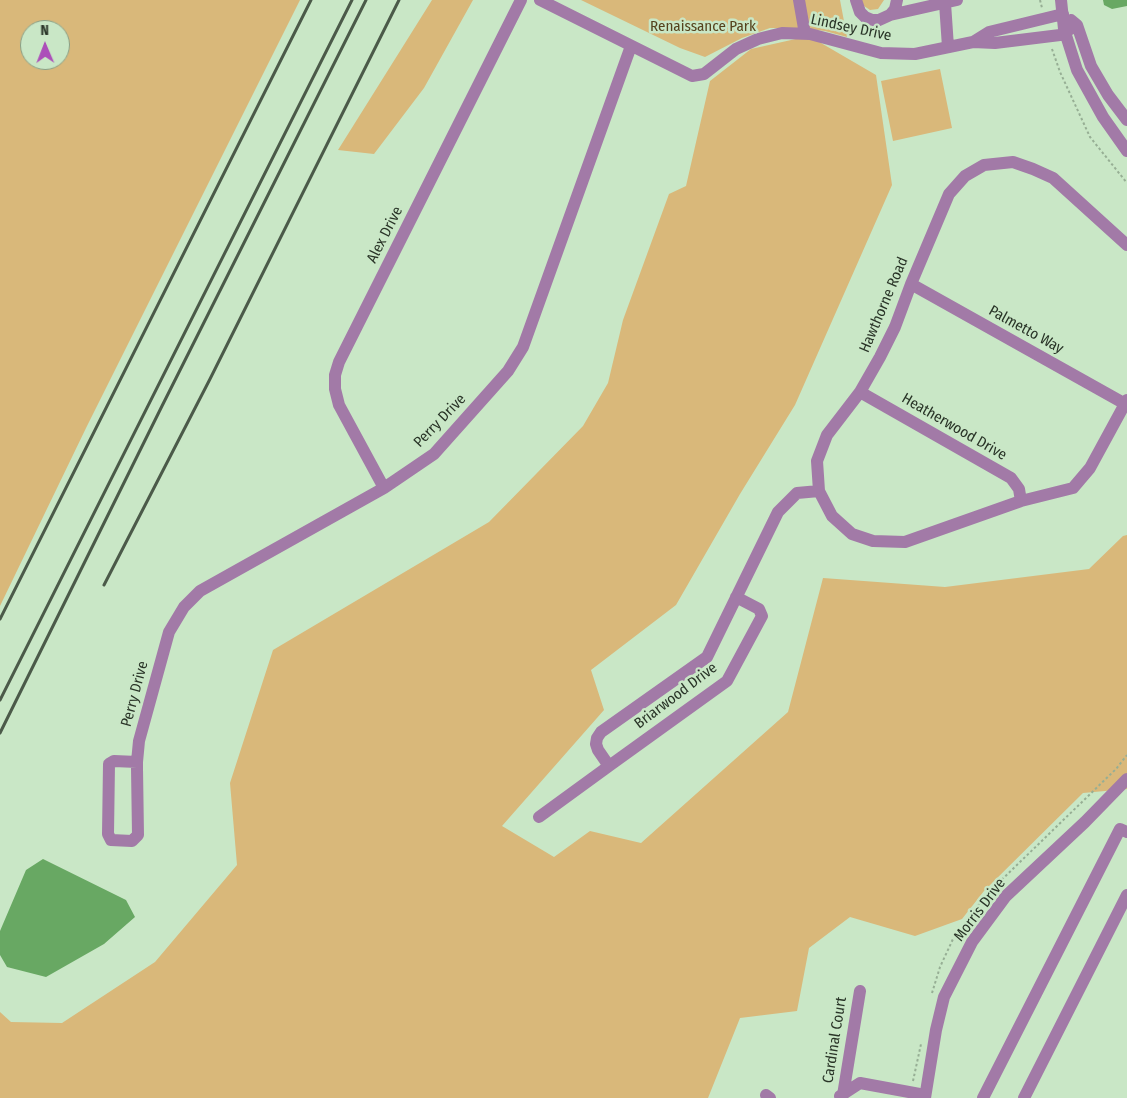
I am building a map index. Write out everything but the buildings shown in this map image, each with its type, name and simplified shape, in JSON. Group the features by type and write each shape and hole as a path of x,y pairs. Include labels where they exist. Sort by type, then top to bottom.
{"street":[{"name":"Alex Drive","path":"384,488 339,405 335,389 335,375 339,362 521,0"},
{"name":"Lindsey Drive","path":"540,0 692,76 704,74 736,49 758,38 782,33 806,34 881,53 915,54 973,42 996,43 1060,35 1077,25"},
{"path":"799,0 806,34"},
{"path":"856,0 860,12 872,20 951,1 948,47"},
{"path":"890,15 895,9 897,0"},
{"path":"1061,0 1065,32 1078,70 1103,117 1127,151"},
{"name":"Lindsey Drive","path":"973,42 989,32 1063,14"},
{"path":"1063,14 1077,25 1091,66 1108,95 1127,120"},
{"name":"Perry Drive","path":"137,765 114,761 109,764 108,834 111,840 132,841 138,835 137,765 139,741 169,632 184,607 200,591 384,488 434,454 508,371 523,347 631,46"},
{"name":"Hawthorne Road","path":"1126,403 1090,468 1073,488 1021,501 905,542 873,541 852,534 832,516 819,491 817,461 827,435 860,392 880,357 895,327 949,194 965,176 984,165 1013,162 1053,178 1127,245"},
{"name":"Palmetto Way","path":"911,284 1126,403"},
{"name":"Heatherwood Drive","path":"860,392 1011,478 1019,489 1021,501"},
{"name":"Briarwood Drive","path":"609,766 596,744 601,732 707,657 778,512 797,493 819,491"},
{"name":"Briarwood Drive","path":"539,817 727,681 762,616 758,609 736,597"},
{"name":"Morris Drive","path":"925,1096 936,1030 944,997 972,942 1006,896 1085,822 1127,779"},
{"path":"983,1098 1120,829 1127,832"},
{"path":"1024,1098 1127,895"},
{"name":"Cardinal Court","path":"839,1097 860,991"},
{"path":"839,1097 860,1084 925,1096"},
{"path":"839,1097 857,1098"}],"path":[{"path":"1040,0 1044,19"},
{"path":"1048,37 1060,72 1090,137 1127,183"}],"green space":[{"path":"0,0 300,0 87,426 0,606"},
{"path":"432,0 473,0 424,88 374,154 338,150"},
{"name":"Renaissance Park","path":"581,0 840,0 847,37 825,31 800,28 770,28 742,38 705,57 680,48"},
{"path":"861,0 884,0 878,9 870,10 864,6"},
{"path":"809,36 876,75 892,185 795,405 740,494 676,605 591,670 604,710 502,826 554,857 590,831 641,843 788,712 823,578 945,587 1089,569 1123,536 1127,535 1127,789 1083,793 984,891 962,919 915,936 850,917 809,948 797,1011 740,1018 708,1098 0,1098 0,1012 11,1022 62,1023 155,962 237,865 230,783 273,650 489,522 583,426 608,383 623,320 669,194 686,186 710,81 751,49"},
{"path":"940,69 952,128 893,141 881,81"}],"shaded area":[{"path":"1103,0 1127,0 1127,6 1112,9 1104,5"},
{"path":"43,859 126,900 135,917 104,944 46,977 7,967 0,955 0,931 26,870"}],"railway":[{"path":"0,619 311,0"},
{"path":"0,700 352,0"},
{"path":"0,733 366,0"},
{"path":"104,585 210,379 399,0"}]}
